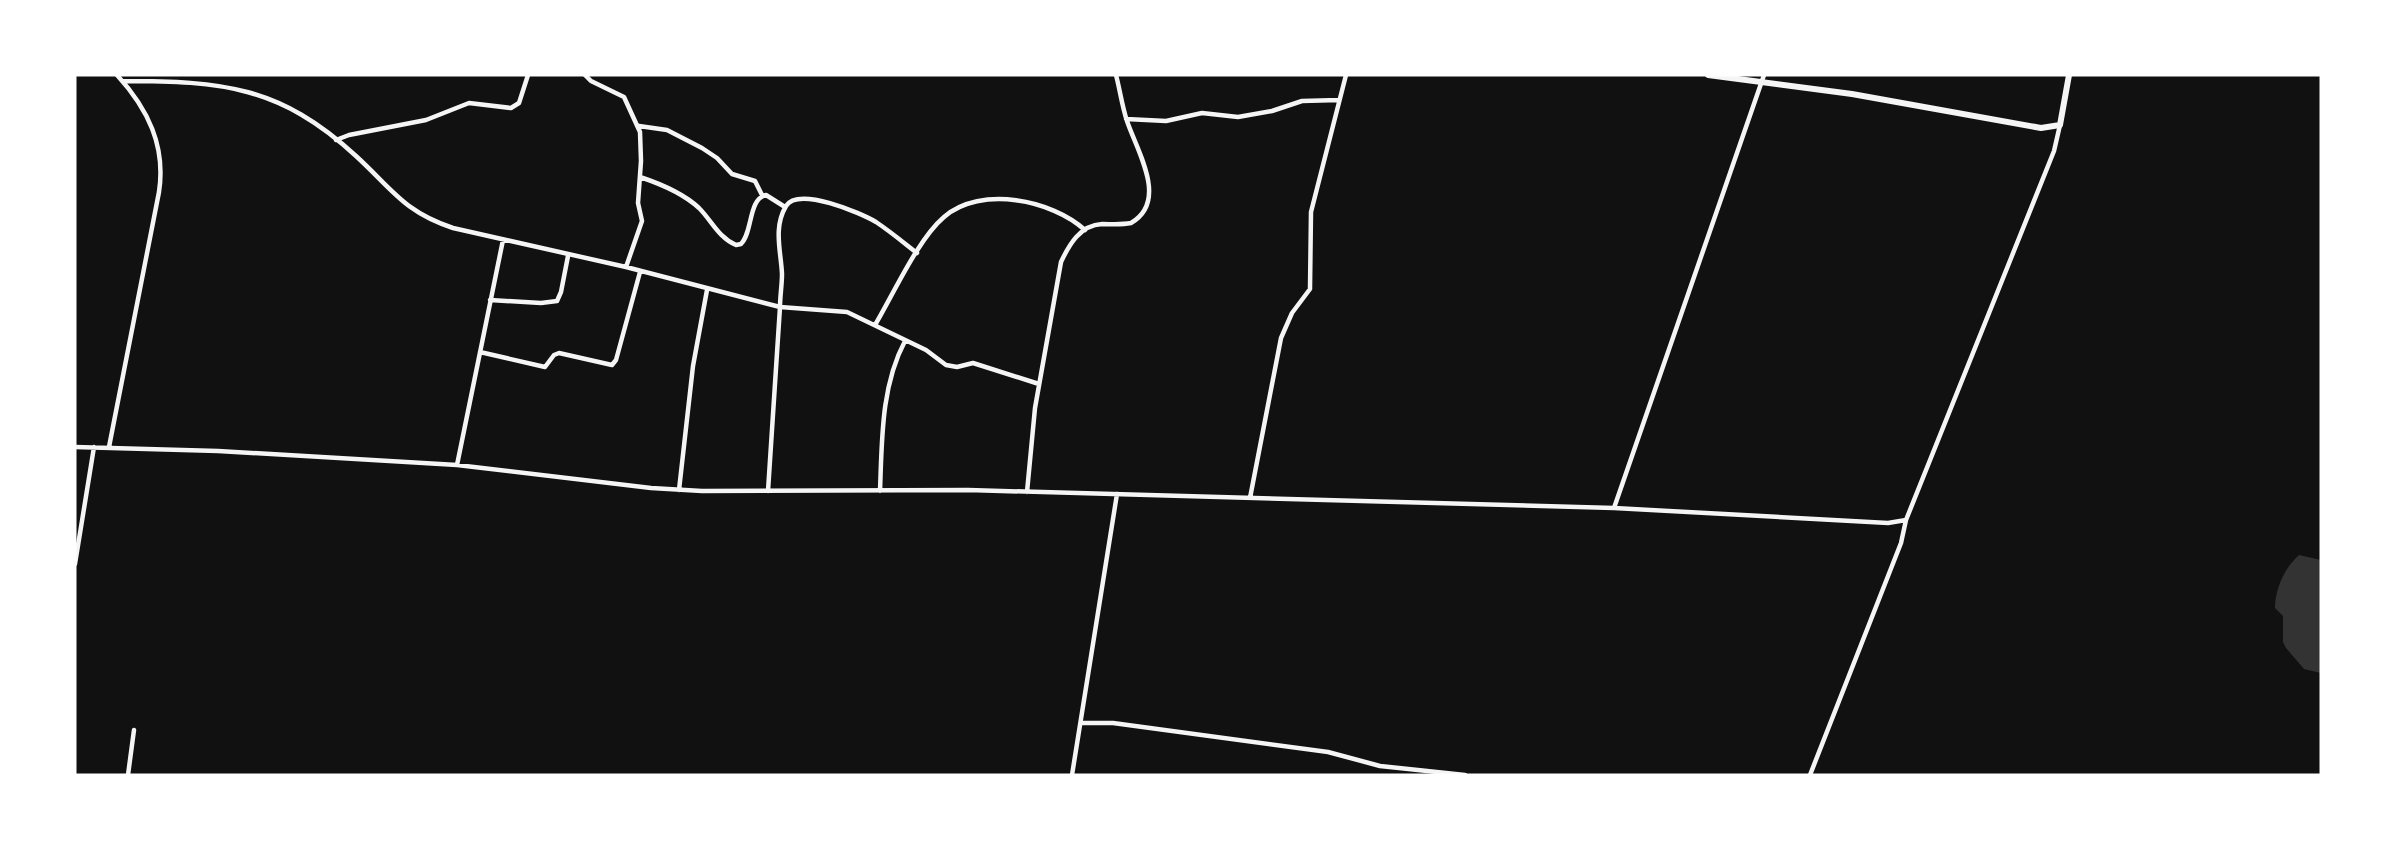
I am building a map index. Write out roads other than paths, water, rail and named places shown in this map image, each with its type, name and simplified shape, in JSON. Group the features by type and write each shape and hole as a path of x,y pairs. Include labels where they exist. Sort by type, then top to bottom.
{"street":[{"path":"110,447 159,192 162,161 157,137 117,75"},
{"path":"336,140 349,135 426,120 469,103 512,108 519,103 523,95 528,75"},
{"path":"585,75 594,83 612,89 624,97 639,126 642,143 638,203 642,221 626,267"},
{"path":"1027,492 1039,384 1061,262 1069,246 1085,230 1093,225 1131,223 1145,210 1148,199 1148,177 1126,119 1116,75"},
{"path":"1251,498 1281,338 1293,313 1310,289 1311,212 1346,75"},
{"path":"1708,75 1852,94 2028,127 2060,125"},
{"path":"1614,508 1764,75"},
{"path":"1810,775 1901,543 1906,520 2054,151 2069,75"},
{"path":"123,81 208,83 248,90 294,111 336,140 372,171 393,195 419,214 453,228 568,256 626,267 707,290 780,307 837,310 875,325 928,352 946,366 957,367 973,363 1039,384"},
{"path":"1126,119 1166,121 1202,113 1238,117 1272,111 1294,102 1339,100"},
{"path":"639,126 662,128 697,144 717,158 731,174 755,181 762,195"},
{"path":"640,177 670,189 693,203 717,232 736,245 741,244 746,237 756,203 762,195"},
{"path":"762,195 768,195 785,207"},
{"path":"768,491 782,276 777,248 785,207 795,199 808,198 858,213 877,223 917,253"},
{"path":"875,325 917,253 939,222 953,211 999,199 1015,199 1072,218 1085,230"},
{"path":"457,465 503,240"},
{"path":"490,300 548,304 556,301 561,292 568,256"},
{"path":"480,352 545,368 554,355 559,353 612,365 640,272"},
{"path":"679,490 693,366 707,290"},
{"path":"880,491 889,386 893,366 905,341"},
{"path":"75,447 457,465 679,490 1117,494 1545,508 1614,508 1876,522 1906,520"},
{"path":"75,564 94,447"},
{"path":"1072,775 1117,494"},
{"path":"1082,723 1113,723 1328,752 1380,766 1465,775"},
{"path":"129,775 134,730"}]}
